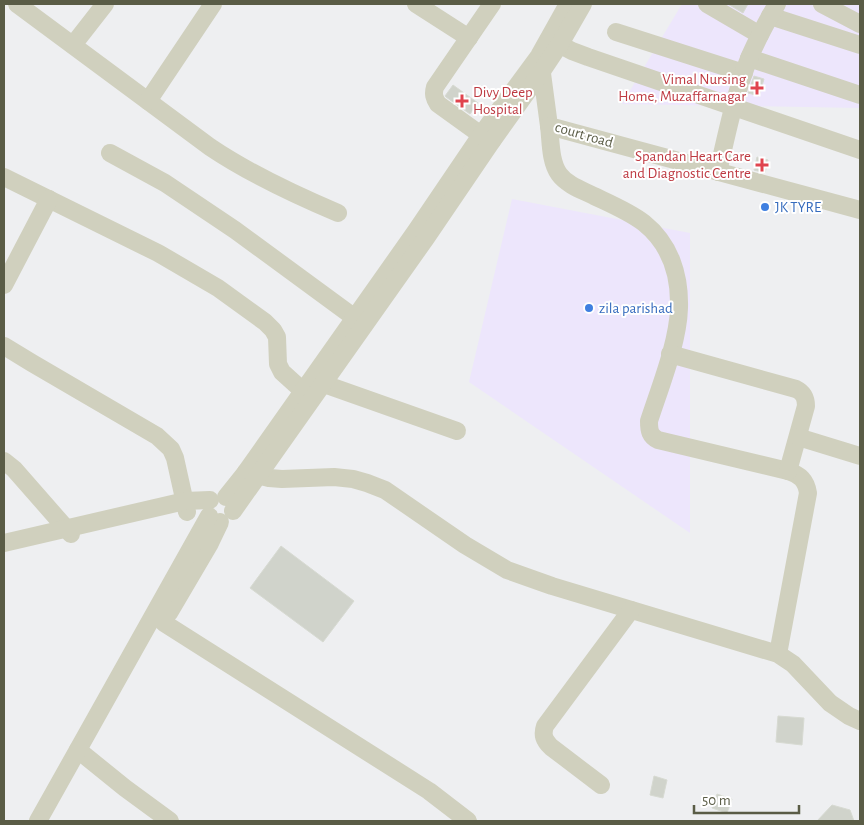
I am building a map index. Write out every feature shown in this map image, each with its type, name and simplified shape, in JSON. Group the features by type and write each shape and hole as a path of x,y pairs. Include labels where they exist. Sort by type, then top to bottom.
{"street":[{"path":"17,4 235,164 338,213"},
{"path":"73,45 105,4"},
{"path":"148,101 213,4"},
{"path":"416,4 469,38"},
{"path":"487,138 438,104 434,98 434,93 436,87 492,4"},
{"path":"554,41 568,4"},
{"path":"252,474 303,391 411,239 487,138 554,41 583,4"},
{"path":"707,4 760,34"},
{"path":"822,4 860,24"},
{"path":"718,172 733,106 747,65 773,10 860,45"},
{"path":"616,32 860,95"},
{"path":"554,41 588,57 860,150"},
{"name":"court road","path":"540,63 549,126 718,172 860,207"},
{"path":"549,126 553,160 559,174 570,184 627,212 644,223 658,236 672,259 679,283 679,309 675,336 649,422 648,430 653,437 658,440 795,473 802,477 806,485 808,492 778,654"},
{"path":"50,821 82,753 217,510 252,474 324,384 426,238 487,138"},
{"path":"110,153 165,183 235,230 355,318"},
{"path":"4,177 167,258 218,288 265,322 272,330 277,337 278,364 282,372 303,391"},
{"path":"4,285 49,199"},
{"path":"4,346 165,442 175,458 186,507"},
{"path":"670,354 802,392 806,398 806,406 788,471"},
{"path":"324,384 457,431"},
{"path":"798,437 860,456"},
{"path":"4,461 70,532"},
{"path":"252,474 282,480 334,477 367,482 386,490 465,545 507,570 552,586 778,654 793,664 830,703 860,721"},
{"path":"4,543 70,532 186,507 198,511 217,510"},
{"path":"38,821 164,623 210,545 217,510"},
{"path":"4,553 70,532"},
{"path":"602,785 551,747 545,741 543,734 545,726 631,610"},
{"path":"164,623 430,791 468,821"},
{"path":"82,753 170,821"}],"shaded area":[{"path":"682,4 860,4 860,108 622,104"},
{"name":"zila parishad","path":"512,199 690,233 690,533 469,382"}],"building":[{"path":"728,4 748,4 743,13"},
{"path":"754,76 764,79 759,96 748,93"},
{"path":"453,85 478,103 470,114 445,96"},
{"path":"757,157 768,160 765,173 754,170"},
{"path":"281,546 354,601 323,642 250,588"},
{"path":"778,716 804,718 802,745 776,742"},
{"path":"654,776 667,780 663,798 650,795"},
{"path":"717,794 732,799 727,813 712,808"},
{"path":"832,805 850,810 854,821 817,821"}],"place":[{"name":"Vimal Nursing Home, Muzaffarnagar","path":"757,88"},
{"name":"Divy Deep Hospital","path":"462,101"},
{"name":"Spandan Heart Care and Diagnostic Centre","path":"762,165"},
{"name":"JK TYRE","path":"765,207"},
{"name":"zila parishad","path":"589,308"}]}
